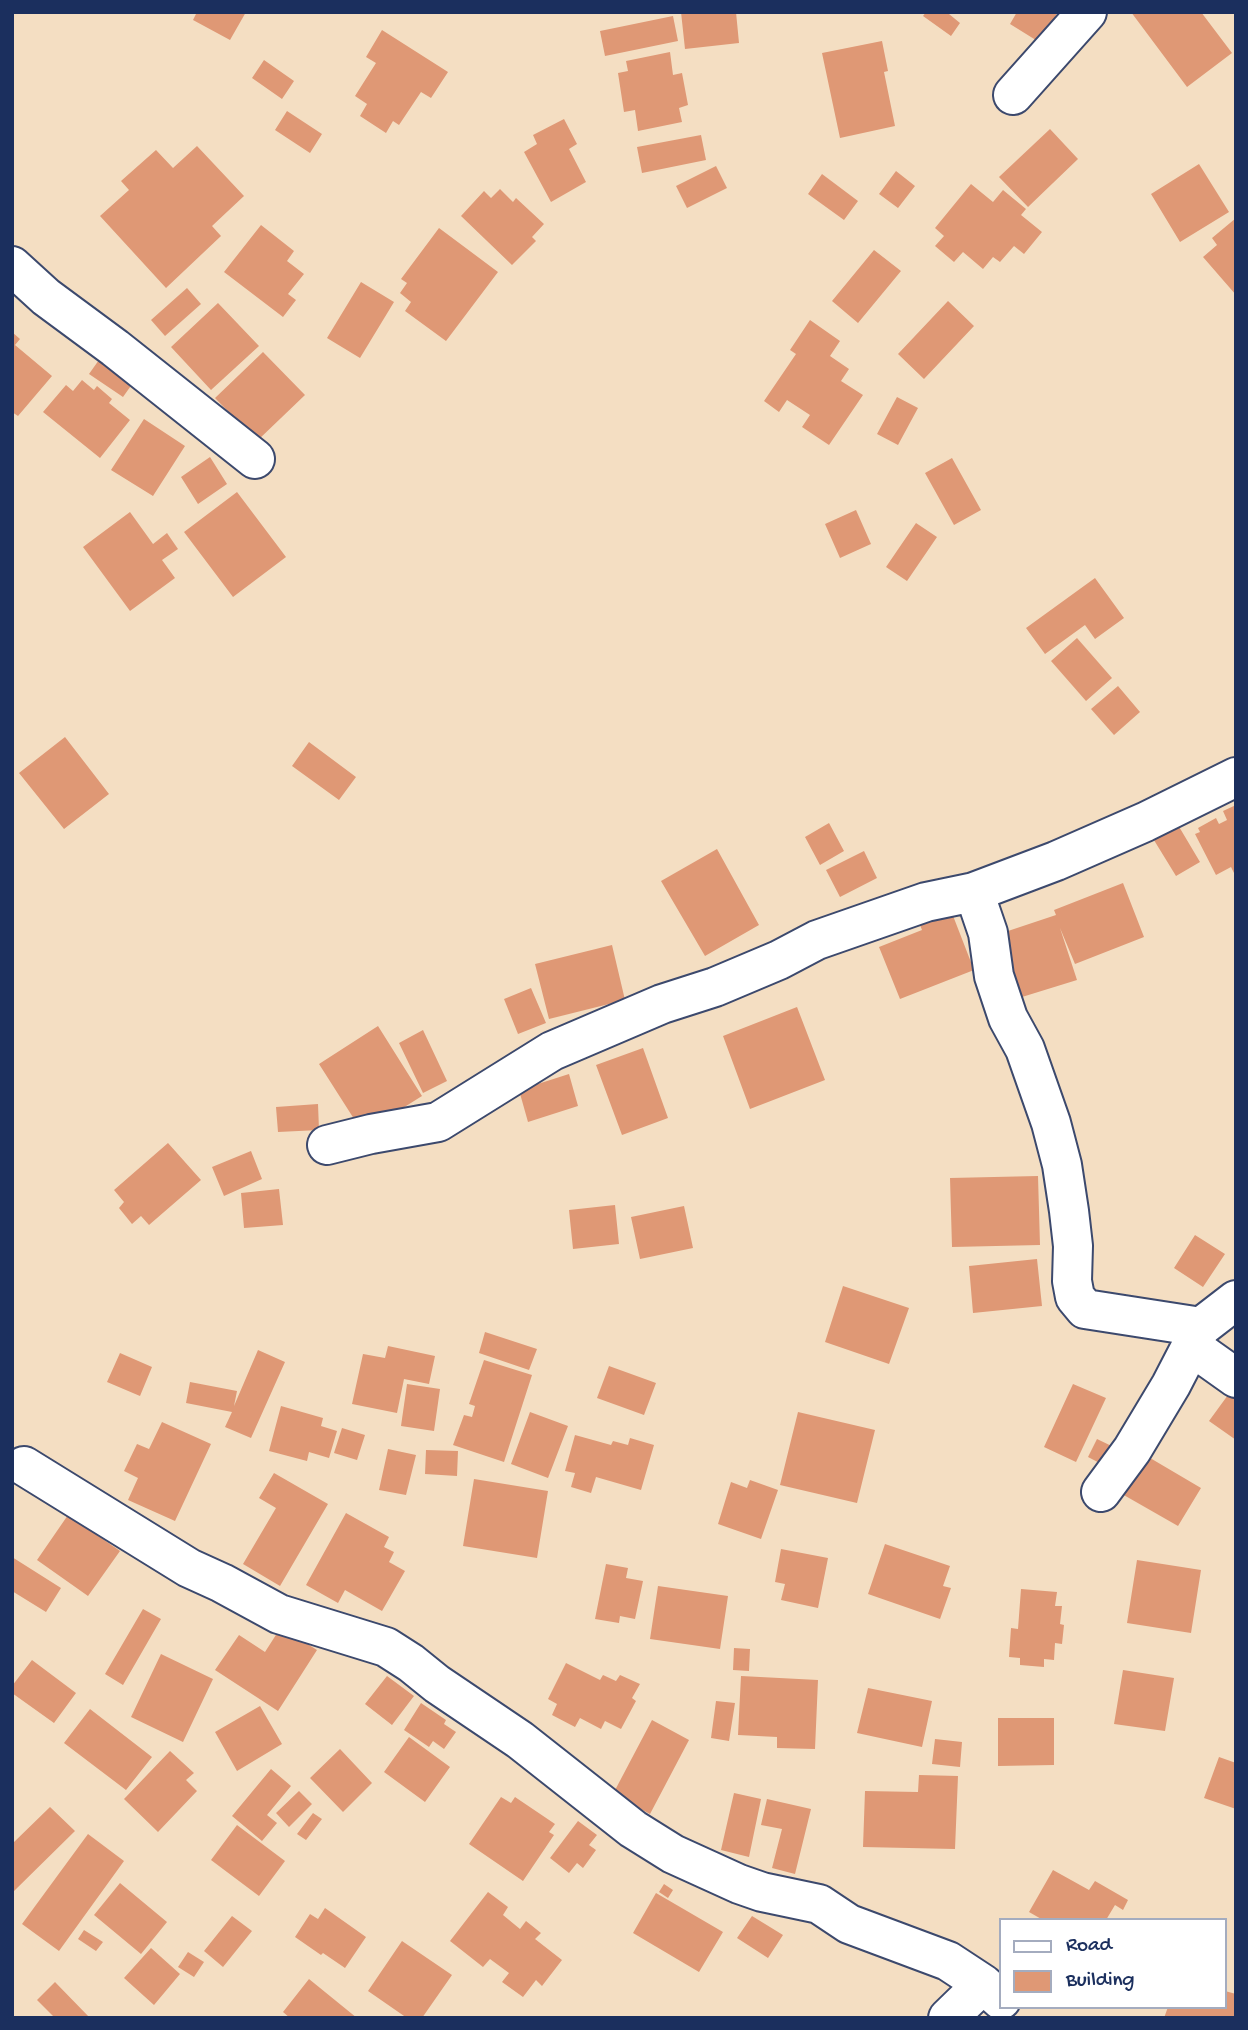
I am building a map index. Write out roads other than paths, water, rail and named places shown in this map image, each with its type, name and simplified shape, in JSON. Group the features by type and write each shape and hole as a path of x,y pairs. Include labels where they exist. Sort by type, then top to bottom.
{"street":[{"path":"1013,95 1087,12"},
{"path":"12,266 46,297 255,459"},
{"path":"327,1145 438,1122 552,1051 662,1004 715,987 817,940 926,902 974,892 1056,861 1145,822 1236,777"},
{"path":"974,892 988,933 994,976 1007,1018 1025,1049 1062,1164 1073,1246 1072,1281 1075,1297 1085,1309 1196,1336 1236,1378"},
{"path":"1101,1492 1132,1450 1171,1385 1196,1336 1236,1300"},
{"path":"24,1466 189,1567 279,1615 386,1647 520,1740 633,1829 673,1854 762,1892 819,1904 849,1924 948,1961 998,1997"},
{"path":"948,2018 998,1997"}]}
